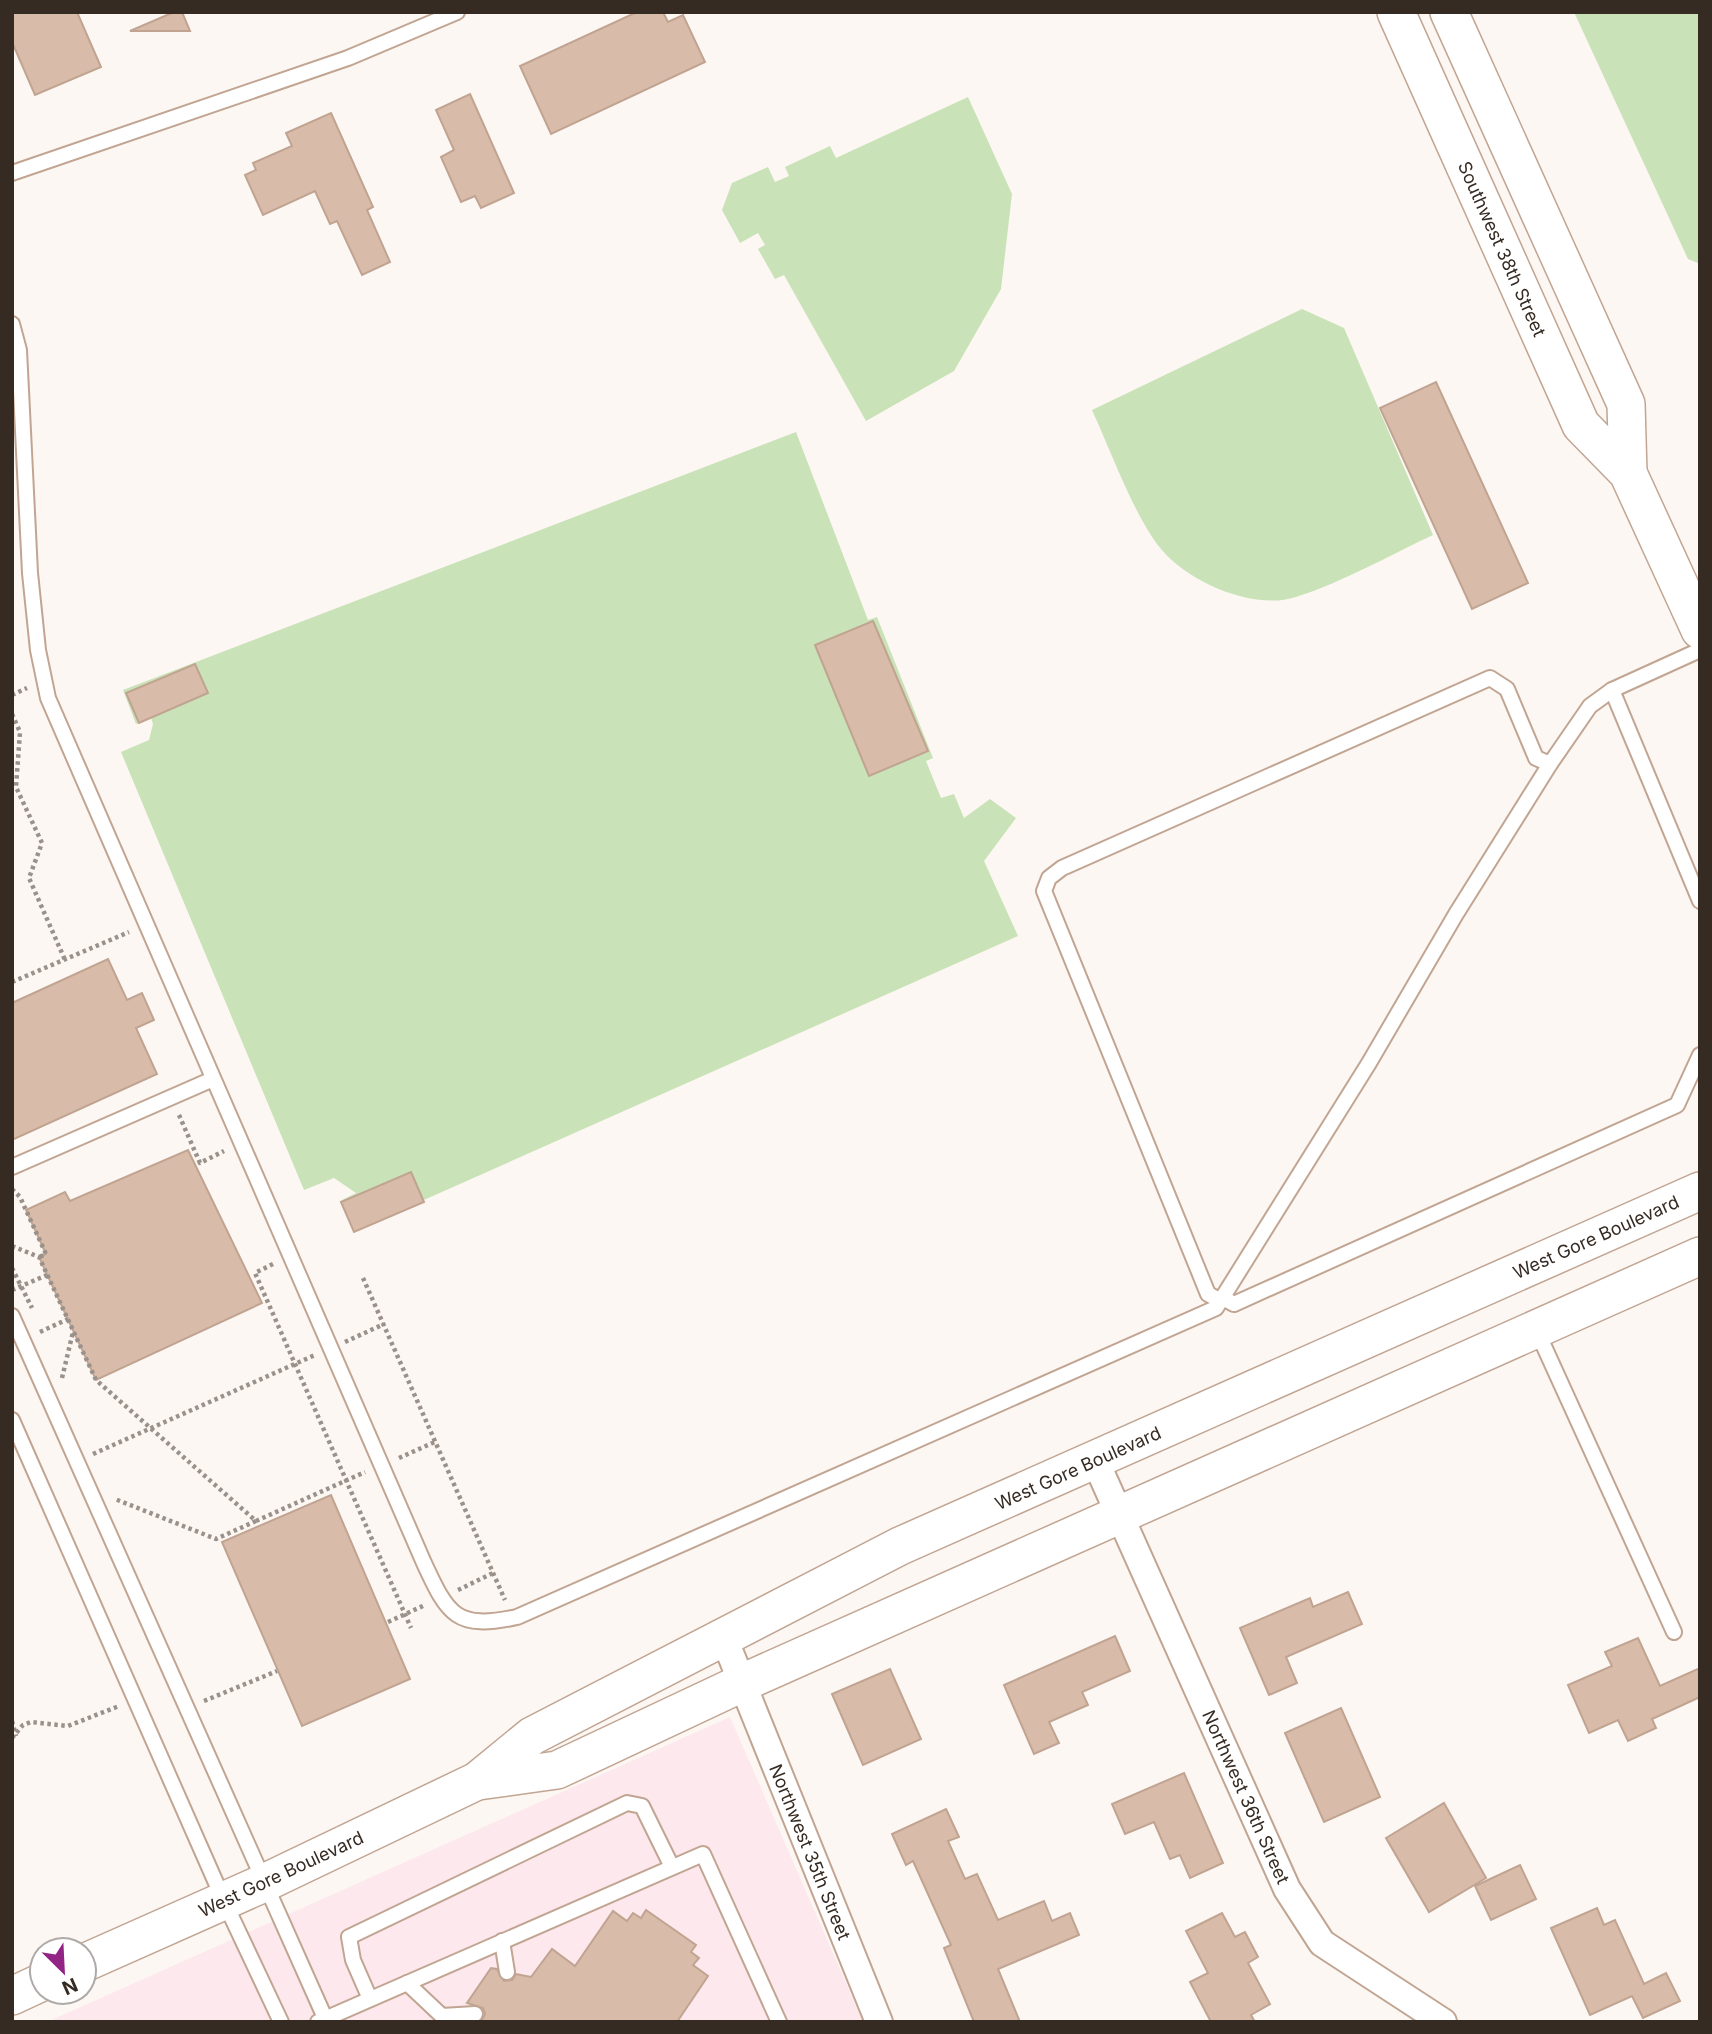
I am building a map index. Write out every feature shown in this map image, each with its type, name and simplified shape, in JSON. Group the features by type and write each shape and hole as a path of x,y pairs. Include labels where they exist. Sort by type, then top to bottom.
{"main road":[{"name":"Southwest 38th Street","path":"1396,12 1581,425 1628,473 1700,630"},
{"name":"Southwest 38th Street","path":"1449,12 1626,404 1628,473"},
{"name":"West Gore Boulevard","path":"98,1958 264,1883 477,1781 532,1736 900,1546 1700,1191"},
{"name":"West Gore Boulevard","path":"477,1781 557,1770 742,1683 1700,1256"},
{"path":"12,1996 28,1989"}],"street":[{"name":"Northwest 36th Street","path":"1095,1460 1287,1889 1322,1943 1443,2022"},
{"name":"Northwest 35th Street","path":"724,1638 879,2022"}],"lane":[{"path":"12,173 348,58 457,12"},
{"path":"12,324 19,350 30,573 43,680 213,1079 440,1598 458,1615 489,1623 517,1617 1207,1314 1222,1300 1550,764 1590,706 1612,690 1700,650"},
{"path":"1550,764 1536,758 1507,689 1490,678 1062,868 1049,878 1044,891 1208,1294 1234,1304 1677,1105 1700,1055"},
{"path":"1612,690 1700,901"},
{"path":"12,1167 213,1079"},
{"path":"12,1316 264,1883 322,2020 703,1854 779,2022"},
{"path":"1536,1330 1674,1632"},
{"path":"12,1420 224,1901 281,2022"},
{"path":"370,1999 353,1960 349,1937 627,1803 642,1806 671,1867"},
{"path":"502,1941 507,1972"},
{"path":"407,1983 443,2016 475,2014"}],"path":[{"path":"12,714 20,732 16,787 42,843 29,878 65,960"},
{"path":"12,982 146,924"},
{"path":"178,1112 200,1163 226,1150 231,1163"},
{"path":"12,1189 20,1197 46,1254 38,1257"},
{"path":"12,1246 38,1257 96,1380 256,1521"},
{"path":"270,1250 276,1263 255,1273 411,1628"},
{"path":"12,1290 47,1275"},
{"path":"363,1278 507,1604"},
{"path":"77,1462 384,1324"},
{"path":"62,1378 73,1332"},
{"path":"115,1499 216,1539 437,1441"},
{"path":"204,1701 277,1671"},
{"path":"14,1737 23,1725 31,1722 68,1726 120,1706"},
{"path":"12,1721 14,1737"}],"shaded area":[{"path":"730,1717 863,2022 47,2022 83,2006 98,2006 98,1999"}],"green space":[{"path":"1574,12 1700,12 1700,264 1688,259"},
{"path":"968,97 1012,194 1001,289 954,371 866,421 784,275 775,279 758,249 765,245 758,233 740,243 722,210 732,183 768,167 775,182 789,176 785,167 830,146 836,158"},
{"path":"1302,309 1344,328 1433,535 1348,576 1296,597 1261,600 1242,597 1223,591 1188,572 1161,549 1132,502 1092,410"},
{"path":"796,432 868,620 877,617 933,758 926,761 941,798 954,794 964,818 990,799 1016,818 984,861 1018,936 354,1231 340,1201 356,1193 334,1178 304,1190 121,752 149,740 153,724 151,718 136,724 123,690"}],"building":[{"path":"12,12 77,12 101,67 35,95 12,42"},
{"path":"174,12 182,12 190,31 130,31"},
{"path":"637,12 663,12 668,22 683,15 705,62 551,134 520,66"},
{"path":"470,94 514,193 481,208 475,196 461,202 441,157 454,150 436,110"},
{"path":"331,113 373,207 367,210 390,262 362,275 337,221 330,224 315,191 263,215 245,175 256,170 253,163 292,146 286,133"},
{"path":"1436,382 1528,583 1472,609 1380,408"},
{"path":"873,621 928,751 869,776 815,645"},
{"path":"195,664 208,693 139,723 126,693"},
{"path":"108,959 127,1000 142,993 154,1020 136,1028 157,1074 12,1140 12,1003"},
{"path":"188,1150 262,1303 96,1380 39,1257 46,1254 26,1210 65,1192 70,1201"},
{"path":"411,1172 424,1202 354,1232 341,1202"},
{"path":"331,1495 410,1679 302,1726 222,1542"},
{"path":"1348,1592 1362,1624 1286,1657 1297,1683 1269,1695 1240,1628 1310,1598 1313,1607"},
{"path":"1115,1636 1130,1671 1082,1692 1088,1705 1049,1722 1059,1743 1034,1754 1004,1685"},
{"path":"1638,1638 1660,1686 1700,1668 1700,1697 1652,1719 1656,1728 1628,1741 1618,1720 1589,1733 1568,1685 1612,1666 1605,1652"},
{"path":"890,1669 921,1739 863,1765 832,1694"},
{"path":"1341,1708 1380,1797 1324,1822 1285,1733"},
{"path":"1184,1773 1223,1863 1190,1878 1180,1855 1170,1859 1154,1822 1125,1834 1112,1804"},
{"path":"1444,1803 1486,1878 1429,1912 1386,1838"},
{"path":"946,1809 959,1837 948,1841 965,1879 977,1874 998,1920 1044,1901 1052,1921 1070,1913 1079,1935 998,1969 1020,2022 974,2022 944,1948 951,1945 913,1861 906,1865 892,1834"},
{"path":"1520,1865 1536,1899 1491,1920 1475,1886"},
{"path":"1597,1908 1604,1925 1615,1920 1644,1984 1666,1973 1680,2001 1643,2018 1632,1996 1590,2015 1551,1928"},
{"path":"646,1910 696,1945 691,1952 699,1958 693,1965 708,1976 677,2022 481,2022 485,2014 483,2008 467,2003 491,1968 497,1969 504,1981 512,1980 516,1974 531,1977 552,1949 575,1966 613,1911 627,1921 633,1913 641,1918"},
{"path":"1222,1913 1235,1937 1245,1932 1258,1957 1248,1963 1270,2004 1251,2015 1255,2022 1211,2022 1190,1982 1208,1973 1186,1931"}]}
